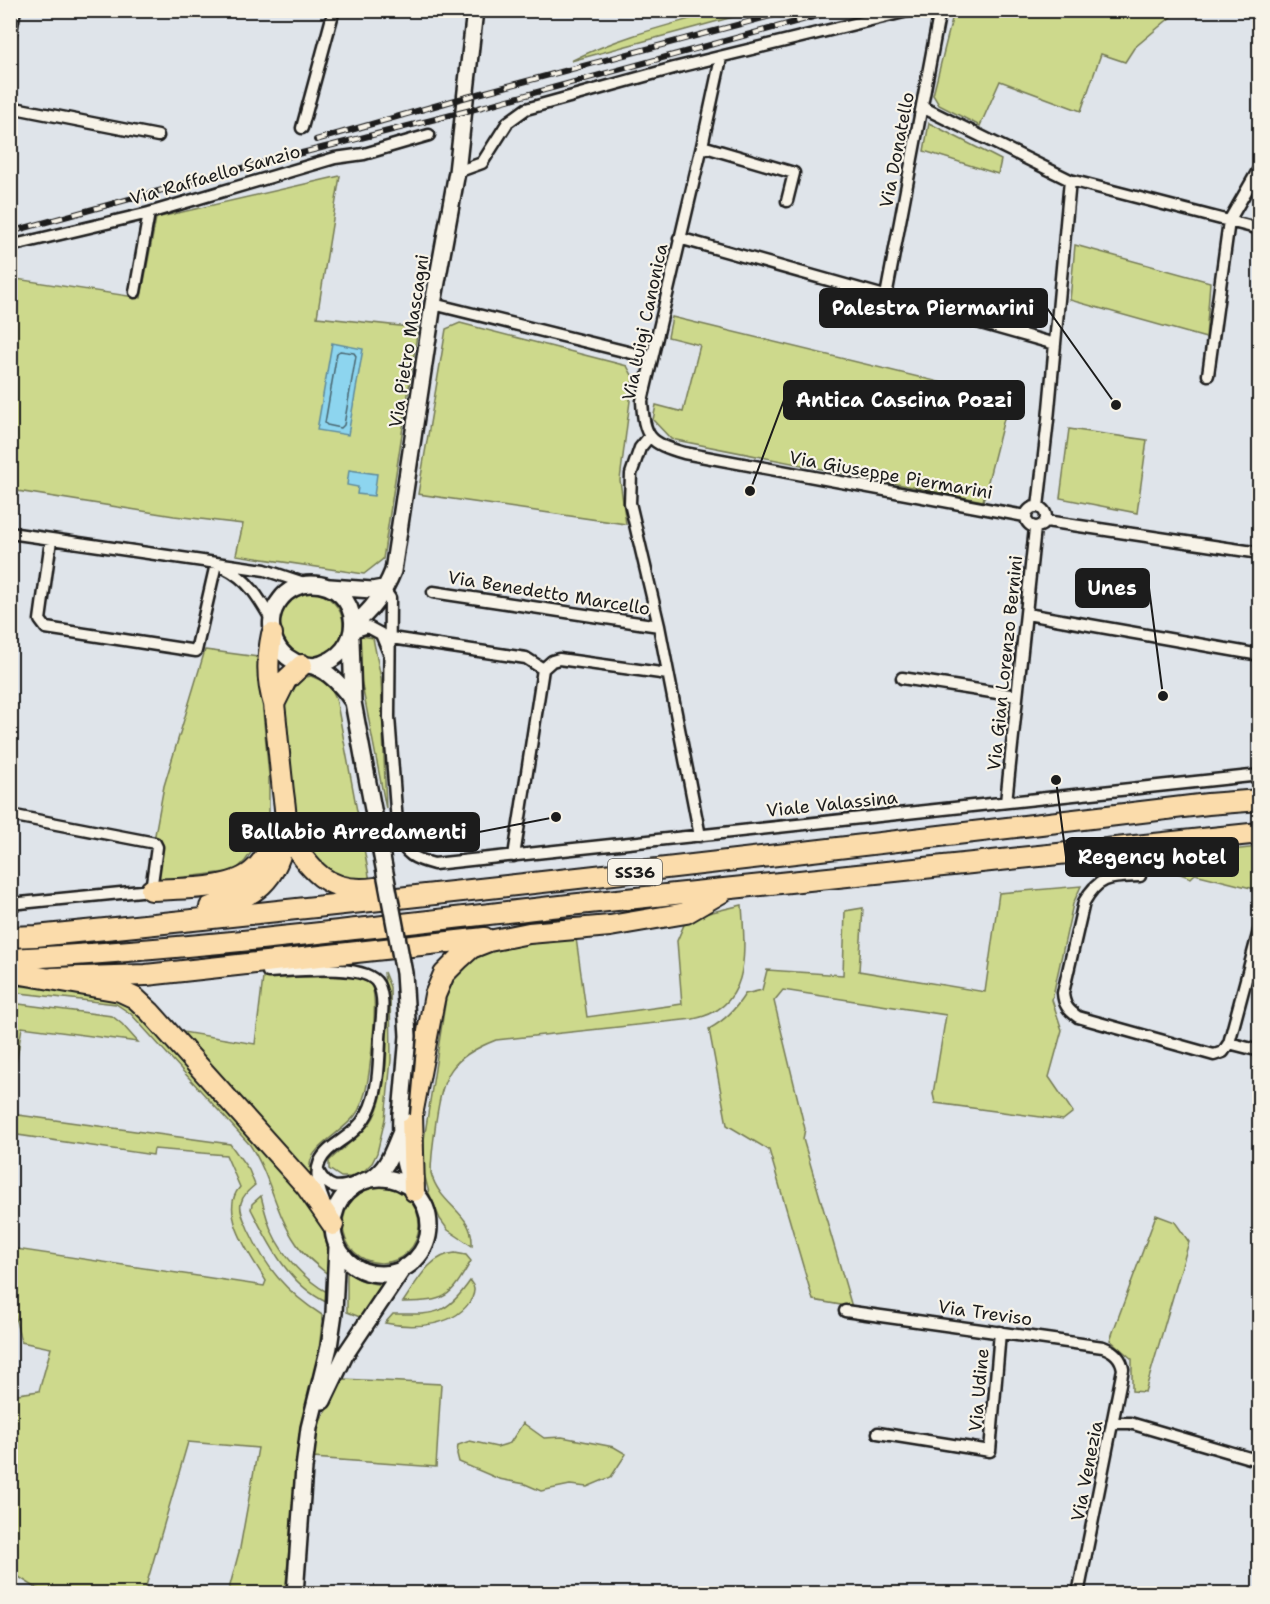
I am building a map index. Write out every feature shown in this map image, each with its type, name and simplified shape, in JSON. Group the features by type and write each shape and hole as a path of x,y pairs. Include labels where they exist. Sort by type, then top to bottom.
{"highway":[{"path":"102,929 234,903 252,893 272,873 279,859 285,822 274,704 269,688 267,666 272,627"},
{"path":"274,704 286,680 308,665"},
{"name":"SS36","path":"10,937 668,868 1208,804 1260,800"},
{"path":"285,822 302,858 316,873 331,884 343,889 360,890 560,868 668,868"},
{"path":"151,890 218,885 246,877 256,869 285,822"},
{"name":"SS36","path":"10,959 96,954 366,928 1260,833"},
{"path":"52,978 146,975 610,926 686,913 729,888"},
{"path":"414,1191 412,1115 435,995 444,974 471,948 489,941 529,933"},
{"path":"10,972 120,991 135,998 306,1186 333,1225"}],"main road":[{"name":"Via Pietro Mascagni","path":"308,665 325,664 345,650 352,632 378,599 393,571 433,304 457,172 475,10"},
{"path":"353,702 346,690 308,665 292,660 283,654 276,645 272,627 273,611 290,590 307,584 372,590 383,588"},
{"path":"309,1428 345,1355 404,1267 422,1251 429,1228 427,1212 414,1191 404,1166 400,1134 408,1036 404,973 353,702 351,612 347,602 329,587"},
{"path":"295,1593 309,1428 331,1336 334,1313 337,1246 333,1225 336,1209 344,1195 382,1172 400,1134"},
{"path":"368,1180 399,1181 414,1191"},
{"path":"337,1246 351,1263 370,1272 391,1272 404,1267"}],"street":[{"path":"10,36 15,10"},
{"path":"457,172 482,163 507,122 526,109 674,68 912,10"},
{"name":"Via Donatello","path":"886,296 940,10"},
{"path":"302,128 334,11"},
{"name":"Via Luigi Canonica","path":"650,436 643,424 642,401 721,58"},
{"path":"10,107 158,136"},
{"path":"922,107 1070,180 1260,229"},
{"name":"Via Raffaello Sanzio","path":"10,246 149,213 335,158 364,154 429,135"},
{"path":"702,146 794,173 787,201"},
{"path":"1208,375 1229,221 1260,167"},
{"path":"1038,507 1070,180"},
{"path":"135,292 149,213"},
{"path":"679,238 1055,344"},
{"path":"433,304 652,358"},
{"path":"650,436 640,448 631,474 630,503 659,626 700,836"},
{"name":"Via Giuseppe Piermarini","path":"650,436 661,447 684,453 1025,516"},
{"path":"1038,507 1045,512 1046,520 1044,524 1035,528 1028,524 1025,516 1028,510 1038,507"},
{"path":"1046,520 1260,553"},
{"name":"Via Gian Lorenzo Bernini","path":"1006,802 1028,614 1035,528"},
{"path":"10,533 265,570 307,584"},
{"path":"51,540 40,620 46,628 196,651 216,564"},
{"path":"216,564 236,574 257,594 272,627"},
{"path":"383,588 390,598 389,655"},
{"name":"Via Benedetto Marcello","path":"433,592 659,626"},
{"path":"1028,614 1260,655"},
{"path":"352,632 368,627 381,634 389,655"},
{"path":"391,638 526,658 543,669"},
{"name":"Viale Valassina","path":"389,655 389,717 398,836 409,856 434,864 1260,775"},
{"path":"514,856 543,669 559,658 668,674"},
{"path":"902,678 1017,696"},
{"path":"10,815 155,843 157,847 151,890 10,904"},
{"path":"1140,876 1113,876 1100,881 1090,891 1084,902 1063,993 1068,1011 1078,1017 1214,1055 1223,1052 1229,1043 1260,927"},
{"path":"268,972 351,970 370,976 378,982 381,995 376,1088 368,1112 355,1129 327,1150 321,1157 318,1170 322,1197 333,1225"},
{"path":"1229,1043 1260,1051"},
{"path":"318,1170 325,1182 337,1188 368,1180"},
{"name":"Via Treviso","path":"845,1311 1103,1347 1118,1355"},
{"name":"Via Udine","path":"878,1434 990,1451 1000,1332"},
{"name":"Via Venezia","path":"1078,1593 1123,1369 1118,1355"},
{"path":"1113,1423 1130,1423 1260,1461"}],"green space":[{"path":"954,10 1178,11 1134,48 1125,62 1101,54 1081,111 1000,81 980,126 939,105 933,95"},
{"path":"719,11 755,11 571,61 625,38"},
{"path":"929,123 1001,160 998,174 924,151"},
{"path":"340,176 317,317 418,328 383,559 364,574 236,555 243,524 174,516 11,490 10,278 141,298 156,218"},
{"path":"1075,245 1210,282 1206,338 1070,300"},
{"path":"672,317 1009,399 983,501 671,439 653,420 656,405 683,412 700,345 668,337"},
{"path":"460,323 627,366 633,377 620,480 626,524 418,494 446,329"},
{"path":"1069,429 1147,440 1137,513 1060,498"},
{"path":"311,593 329,599 337,607 343,625 337,643 329,651 311,657 293,651 285,643 279,625 285,607 293,599"},
{"path":"362,636 373,638 381,678 386,809 355,649 358,639"},
{"path":"205,650 258,657 269,776 269,821 258,843 235,871 153,881 147,878 164,786"},
{"path":"311,676 329,684 336,698 370,881 360,884 322,869 296,832 282,699 298,679"},
{"path":"1259,847 1259,890 1195,874 1191,878 1155,865 1154,858"},
{"path":"1081,886 1073,904 1052,1000 1062,1030 1049,1077 1073,1112 1063,1120 935,1103 933,1094 946,1015 783,990 774,1001 805,1129 803,1139 852,1307 813,1300 769,1150 727,1125 709,1029 729,1014 745,994 762,990 767,970 843,975 845,911 863,908 859,971 985,992 999,893"},
{"path":"742,905 744,941 741,976 726,1003 712,1013 693,1019 496,1040 459,1061 451,1070 442,1091 436,1121 431,1173 441,1194 468,1225 472,1246 448,1230 440,1219 429,1193 423,1169 424,1140 446,998 454,980 469,961 479,953 531,942 576,938 587,1017 682,1004 677,941 687,918"},
{"path":"384,972 390,987 391,1060 385,1119 377,1153 372,1163 363,1172 351,1177 341,1177 329,1169 329,1161 370,1123 382,1092 387,1050"},
{"path":"342,976 364,980 373,990 374,1018 367,1084 359,1110 322,1145 312,1158 310,1167 313,1183 177,1031 255,1044 263,978"},
{"path":"10,985 94,993 134,1005 313,1206 327,1240 330,1276 296,1243 250,1145 131,1014 116,1004 11,992"},
{"path":"11,1003 112,1016 138,1042 22,1027 11,1095"},
{"path":"11,1114 230,1144 249,1170 255,1185 243,1198 241,1210 255,1243 278,1278 322,1315 316,1367 298,1451 285,1593 228,1593 240,1548 258,1448 188,1442 144,1593 44,1593 11,1572 11,1395 39,1391 51,1348 21,1342 15,1316 11,1315 10,1248 264,1286 266,1281 246,1248 235,1222 234,1197 240,1187 226,1155 154,1149 153,1155 11,1134"},
{"path":"381,1187 395,1190 408,1198 416,1211 419,1225 416,1239 408,1252 395,1260 381,1263 367,1260 354,1252 346,1239 343,1225 346,1211 354,1198 367,1190"},
{"path":"261,1196 276,1241 303,1274 327,1292 326,1302 301,1285 290,1274 273,1249 251,1209 252,1204"},
{"path":"1156,1215 1175,1222 1189,1242 1145,1392 1132,1391 1132,1359 1110,1340"},
{"path":"455,1253 466,1255 471,1261 451,1290 438,1299 403,1302 431,1264 446,1255"},
{"path":"347,1272 367,1282 389,1284 365,1319 347,1312"},
{"path":"470,1281 474,1289 472,1298 465,1308 446,1320 434,1324 409,1326 385,1323 393,1314 438,1311 453,1301"},
{"path":"343,1379 441,1384 436,1467 313,1458 316,1429"},
{"path":"523,1423 544,1438 562,1437 614,1447 626,1454 611,1477 587,1487 570,1485 541,1491 525,1484 499,1479 459,1462 458,1445 470,1441 497,1447 510,1443"}],"water":[{"path":"332,343 363,349 348,435 317,430"},
{"path":"349,470 377,474 374,496 357,494 358,487 347,485"}],"railway":[{"path":"316,140 452,101 793,10"},
{"path":"10,232 839,10"}],"place":[{"name":"Palestra Piermarini","path":"1116,405"},
{"name":"Antica Cascina Pozzi","path":"750,491"},
{"name":"Unes","path":"1163,696"},
{"name":"Regency hotel","path":"1056,780"},
{"name":"Ballabio Arredamenti","path":"556,817"}]}
